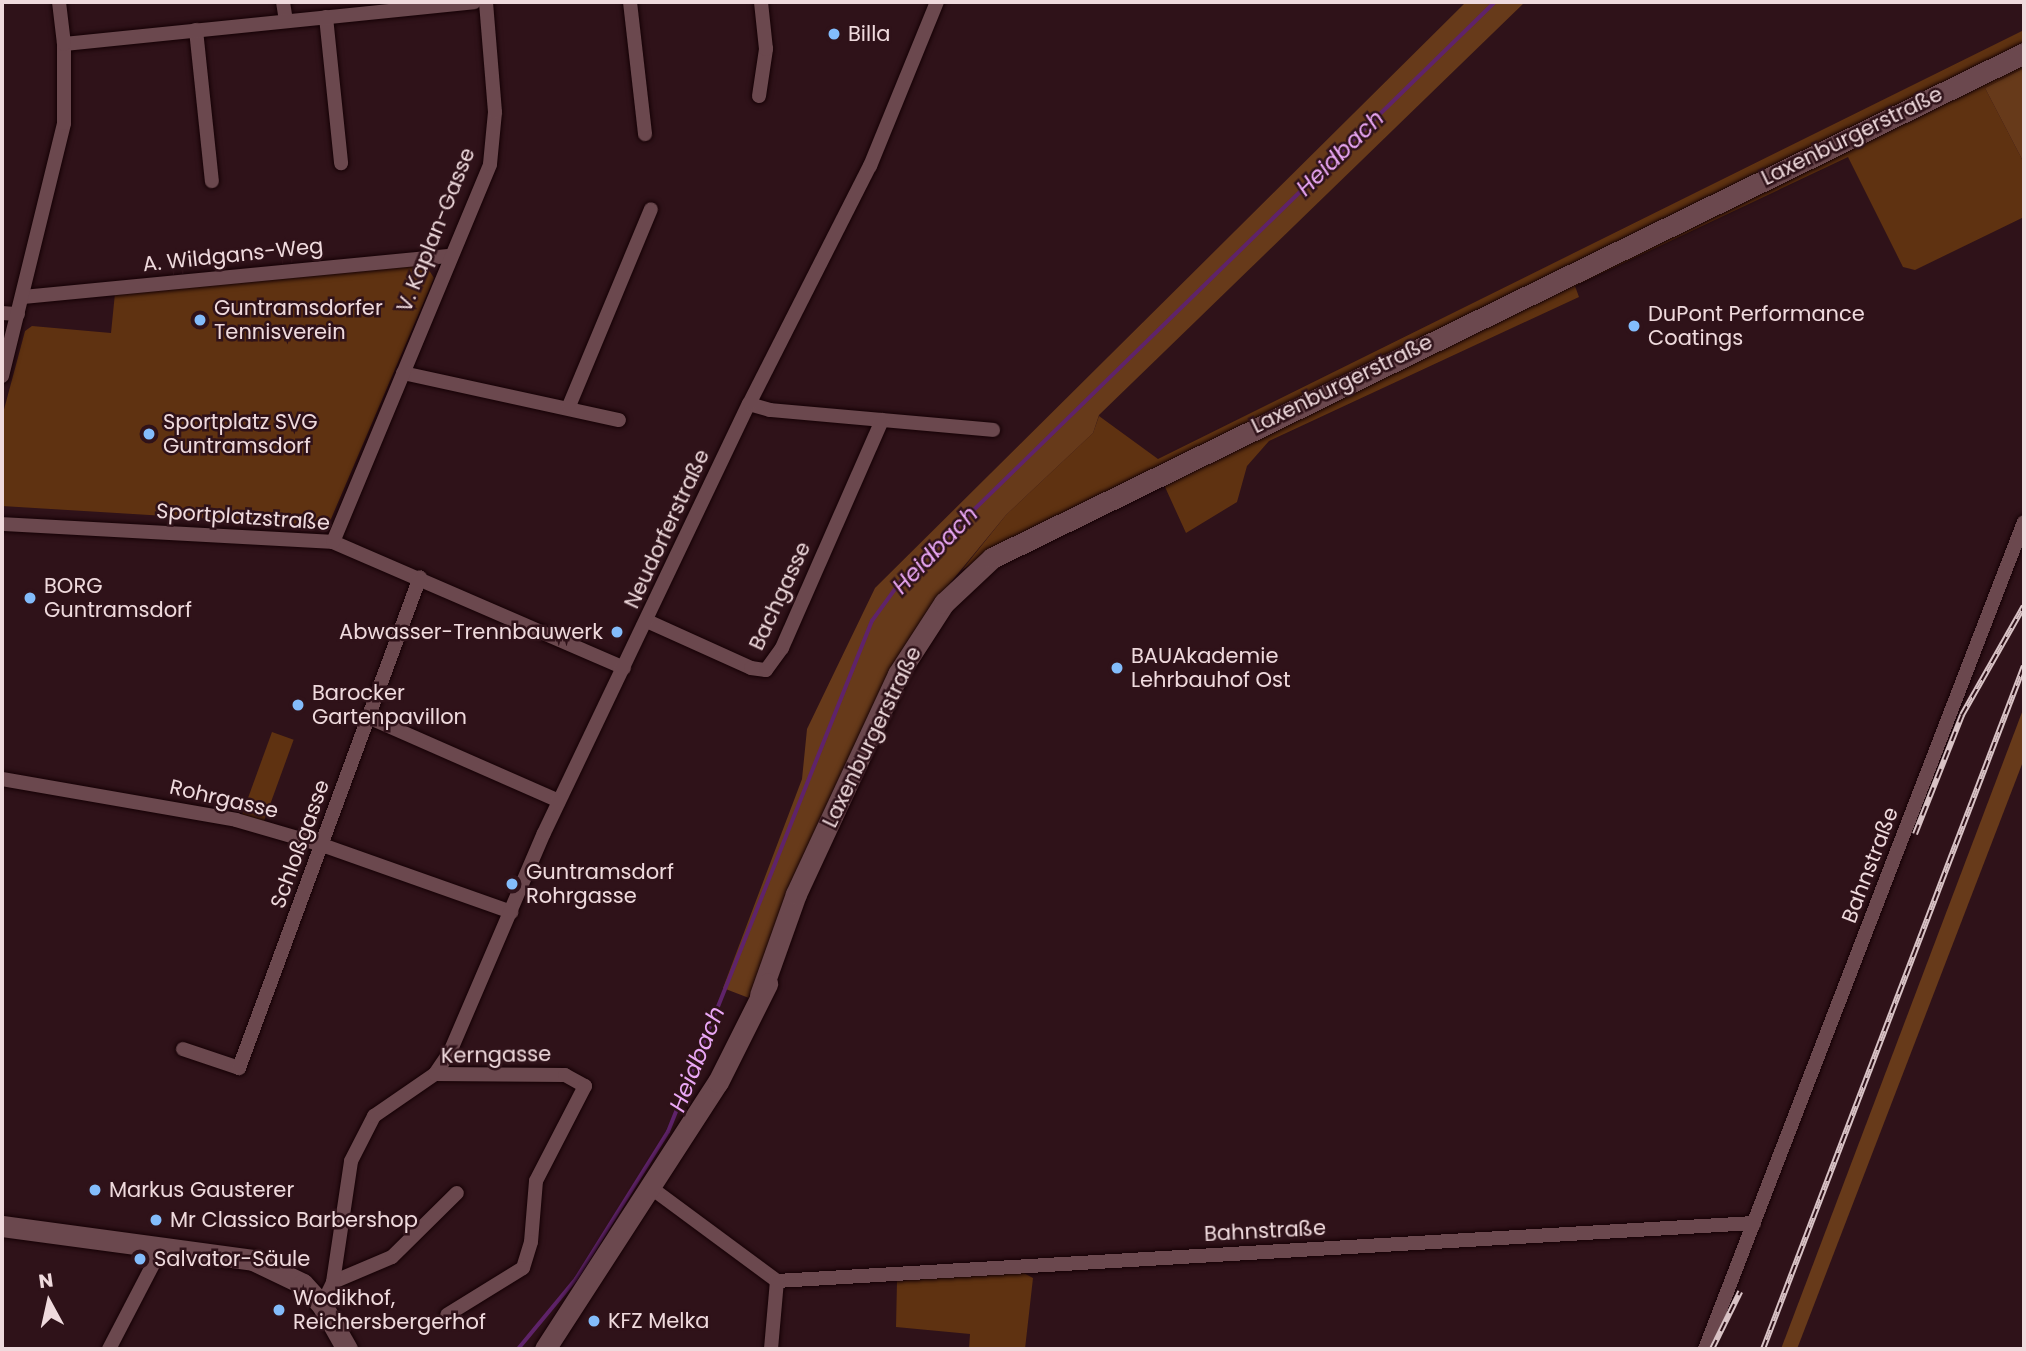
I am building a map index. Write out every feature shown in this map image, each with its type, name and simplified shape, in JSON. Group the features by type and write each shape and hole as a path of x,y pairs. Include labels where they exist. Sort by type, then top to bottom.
{"street":[{"path":"2,376 64,123 64,44 59,2"},
{"path":"283,2 286,21"},
{"path":"64,44 428,4 474,2"},
{"name":"V. Kaplan-Gasse","path":"333,542 448,256 490,164 495,112 486,2"},
{"path":"630,2 645,134"},
{"path":"759,96 766,49 761,2"},
{"name":"Neudorferstraße","path":"435,1074 450,1052 559,801 749,404 870,166 937,2"},
{"path":"326,17 341,163"},
{"path":"196,30 212,181"},
{"name":"Laxenburgerstraße","path":"545,1349 732,1058 760,995 796,894 809,872 898,674 944,603 992,558 2024,53"},
{"path":"569,406 651,209"},
{"name":"A. Wildgans-Weg","path":"23,297 448,256"},
{"path":"2,313 18,314"},
{"path":"402,373 569,406 619,420"},
{"path":"749,404 770,410 993,430"},
{"name":"Bachgasse","path":"647,621 751,668 766,670 782,648 882,420"},
{"name":"Bahnstraße","path":"1705,1349 2024,522"},
{"name":"Sportplatzstraße","path":"2,524 333,542 624,668"},
{"name":"Schloßgasse","path":"183,1049 239,1068 420,578"},
{"path":"370,718 559,801"},
{"name":"Rohrgasse","path":"2,779 236,820 322,845 511,912"},
{"name":"Kerngasse","path":"322,1305 333,1282 351,1161 363,1130 374,1116 435,1074 565,1075 585,1086 536,1181 531,1242 523,1268 447,1315"},
{"path":"650,1187 777,1281 771,1349"},
{"path":"333,1282 392,1257 457,1194"},
{"name":"Bahnstraße","path":"777,1281 1754,1223"},
{"path":"2,1226 253,1260 303,1284 322,1305 347,1349"},
{"path":"109,1349 162,1247"}],"shaded area":[{"path":"1466,2 1525,2 1099,415 1093,433 1006,515 928,610 749,998 723,988 802,779 807,729 875,588"},
{"path":"2024,30 2024,44 1000,545 962,570 1006,515 1093,433 1099,416 1158,459"},
{"path":"2024,58 2024,68 1985,88 2024,163 2024,217 1915,270 1903,267 1848,157 1575,286 1579,297 1269,441 1247,466 1237,502 1186,533 1165,487 1177,471"},
{"path":"2024,68 2023,115 2024,163 1985,88"},
{"path":"425,264 434,278 328,526 2,506 2,417 25,331 32,326 111,333 115,293"},
{"path":"2024,707 2024,759 1797,1349 1781,1349"},
{"path":"272,732 294,740 263,823 242,816"},
{"path":"1022,1272 1033,1278 1025,1349 969,1349 970,1334 896,1327 897,1281"}],"waterway":[{"name":"Heidbach","path":"518,1349 576,1279 668,1132 872,621 901,581 1495,2"}],"railway":[{"path":"1915,834 1962,715 2024,606"},
{"path":"1763,1349 2024,666"},
{"path":"1712,1349 1740,1292"}],"place":[{"name":"Billa","path":"834,34"},
{"name":"Guntramsdorfer Tennisverein","path":"200,320"},
{"name":"DuPont Performance Coatings","path":"1634,326"},
{"name":"Sportplatz SVG Guntramsdorf","path":"149,434"},
{"name":"BORG Guntramsdorf","path":"30,598"},
{"name":"Abwasser-Trennbauwerk","path":"617,632"},
{"name":"BAUAkademie Lehrbauhof Ost","path":"1117,668"},
{"name":"Barocker Gartenpavillon","path":"298,705"},
{"name":"Guntramsdorf Rohrgasse","path":"512,884"},
{"name":"Markus Gausterer","path":"95,1190"},
{"name":"Mr Classico Barbershop","path":"156,1220"},
{"name":"Salvator-Säule","path":"140,1259"},
{"name":"Wodikhof, Reichersbergerhof","path":"279,1310"},
{"name":"KFZ Melka","path":"594,1321"}]}
